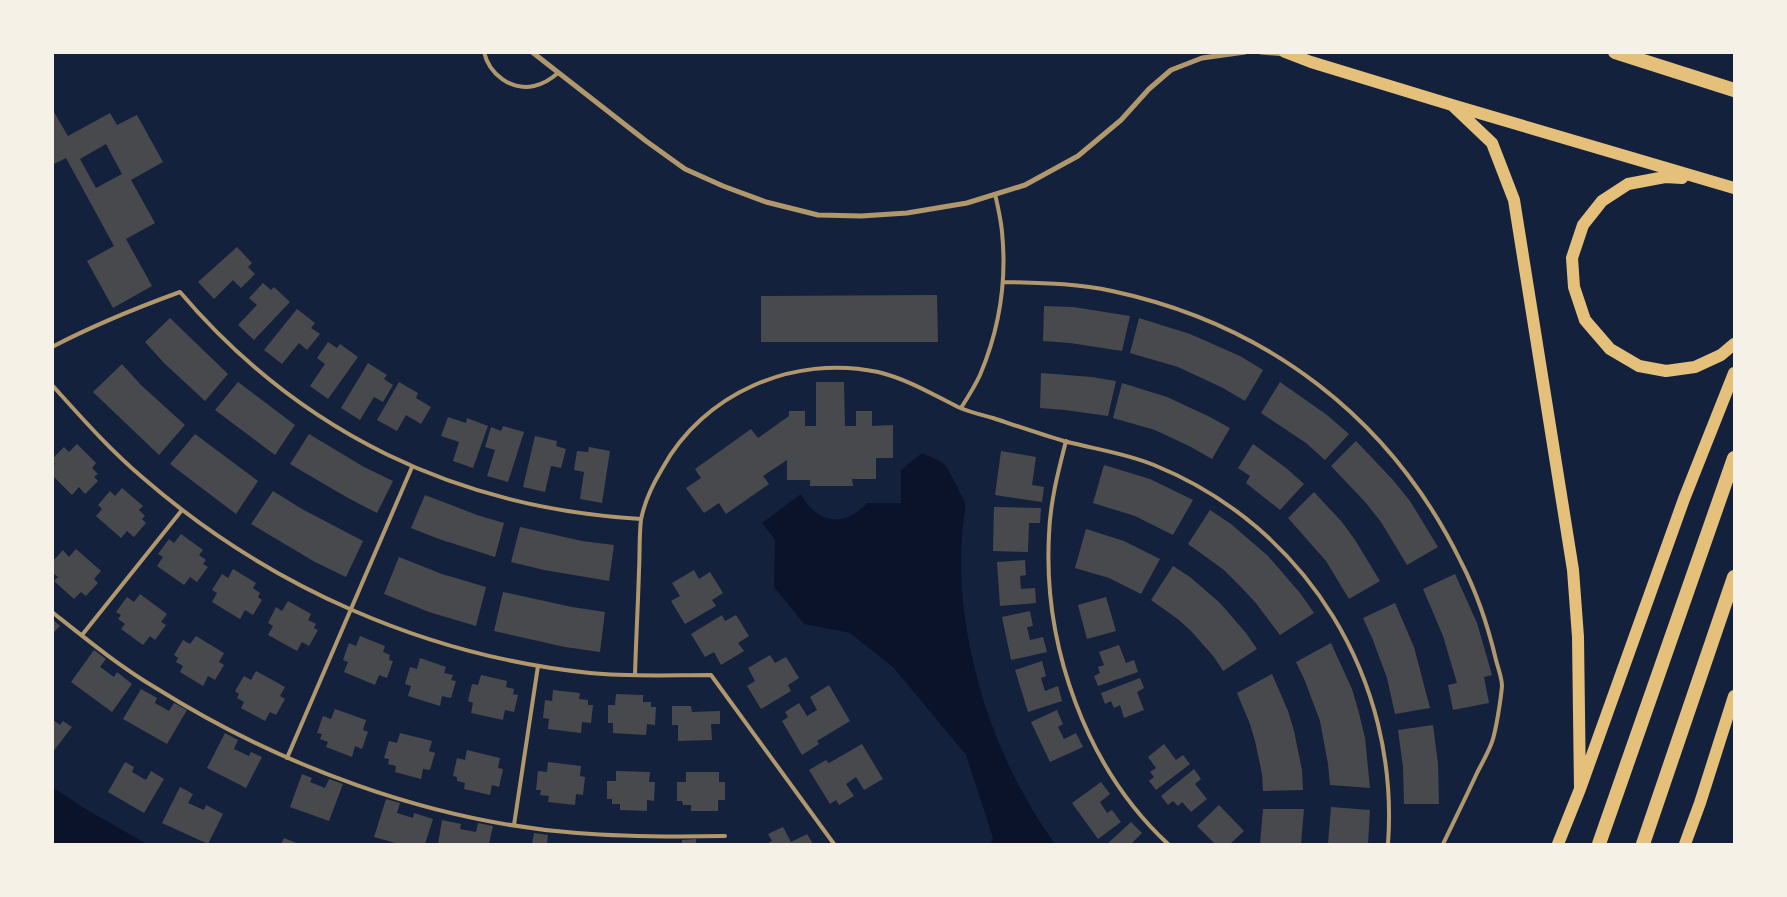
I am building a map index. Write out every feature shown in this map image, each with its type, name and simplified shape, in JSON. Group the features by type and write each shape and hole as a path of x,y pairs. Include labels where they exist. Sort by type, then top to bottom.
{"highway":[{"path":"1615,52 1734,90"},
{"path":"1599,844 1734,458"},
{"path":"1643,844 1734,577"}],"main road":[{"path":"1289,54 1452,105 1734,188"},
{"path":"1452,105 1492,143 1514,200 1573,570 1578,637 1580,789"},
{"path":"1703,179 1665,177 1628,184 1602,201 1583,225 1572,258 1574,288 1585,320 1610,349 1639,366 1666,371 1695,367 1721,355 1734,344"},
{"path":"1558,844 1580,789 1680,509 1734,373"},
{"path":"1685,844 1734,696"}],"street":[{"path":"532,52 685,169 766,202 818,215 861,216 907,213 967,203 1025,185 1078,156 1121,120 1149,89 1171,70 1202,58 1245,52"},
{"path":"1261,52 1289,54"}],"lane":[{"path":"484,52 486,61 494,73 505,82 519,86 533,86 547,82 558,73"},
{"path":"962,408 979,376 993,341 1001,305 1004,268 1002,231 995,194"},
{"path":"1003,282 1056,283 1109,290 1162,303 1212,321 1260,345 1305,374 1347,408 1385,446 1418,488 1447,533 1471,581 1489,632 1502,684 1493,741 1443,844"},
{"path":"52,347 78,333 128,311 180,292 208,324 244,359 283,391 341,430 367,444 412,466 459,485 507,499 556,510 605,517 641,519"},
{"path":"635,675 641,519 652,486 669,456 690,429 716,406 745,388 777,376 811,369 845,368 879,372 912,383 962,408 1066,441 1118,453 1153,464 1194,483 1232,507 1268,536 1299,568 1326,604 1349,644 1367,686 1380,729 1388,773 1390,819 1388,844"},
{"path":"52,385 96,434 141,477 182,510 241,552 294,583 351,610 409,633 468,651 538,666 591,673 711,675 834,844"},
{"path":"1066,441 1054,487 1049,534 1049,582 1054,629 1065,674 1082,719 1103,761 1129,801 1168,844"},
{"path":"287,758 412,466"},
{"path":"82,635 182,510"},
{"path":"52,612 155,688 220,725 287,758 357,785 428,807 514,825 576,833 641,837 725,836"},
{"path":"514,825 538,666"}],"water":[{"path":"922,453 946,466 965,503 961,570 966,625 972,659 981,692 1004,755 1036,816 1055,844 990,844 993,838 966,755 894,668 850,633 804,624 774,587 775,540 762,523 801,494 815,512 831,519 849,516 867,503 901,503 901,470"},
{"path":"52,787 89,811 147,844 53,844"}],"building":[{"path":"54,112 68,136 110,113 117,125 137,115 163,162 131,180 155,223 126,239 152,286 113,308 87,261 114,246 66,158 52,165 52,113","holes":["106,144 122,174 96,188 80,159"]},
{"path":"237,247 252,263 248,267 255,274 241,288 233,280 214,299 198,282"},
{"path":"263,283 271,290 274,287 290,302 254,340 238,325 257,305 249,298"},
{"path":"937,295 938,342 761,342 761,296"},
{"path":"1044,306 1073,307 1130,316 1122,351 1043,341"},
{"path":"297,309 315,323 311,328 320,334 307,350 299,343 282,364 264,350"},
{"path":"170,318 228,374 205,401 164,363 145,342"},
{"path":"1139,318 1190,334 1240,356 1263,370 1245,401 1223,388 1178,367 1130,353"},
{"path":"328,342 337,348 340,344 358,357 328,399 310,386 325,364 317,358"},
{"path":"368,363 387,375 384,379 393,385 383,402 374,397 360,420 341,408"},
{"path":"122,364 141,385 185,425 159,455 93,392"},
{"path":"1041,373 1116,381 1108,416 1040,408"},
{"path":"238,382 295,425 275,455 215,410"},
{"path":"399,382 418,393 416,398 431,407 421,424 406,415 397,431 377,420"},
{"path":"816,382 844,382 845,426 856,426 856,411 872,411 872,426 893,425 893,458 876,458 876,479 852,479 853,486 810,486 810,480 787,480 787,460 763,476 769,484 726,514 719,503 704,513 686,488 701,478 695,469 751,429 758,438 789,416 789,411 805,411 805,426 816,426"},
{"path":"1280,382 1327,415 1349,434 1325,460 1306,443 1261,413"},
{"path":"1122,383 1167,397 1230,428 1212,459 1155,430 1113,418"},
{"path":"448,417 466,423 467,418 488,426 473,468 453,461 459,442 441,436"},
{"path":"503,426 524,432 508,482 487,476 495,450 485,447 491,427 501,431"},
{"path":"195,434 258,481 236,514 170,464"},
{"path":"309,434 364,467 393,481 377,513 290,464"},
{"path":"535,436 557,441 556,446 566,449 561,468 551,466 545,492 523,487"},
{"path":"1356,441 1410,501 1438,547 1407,565 1381,522 1331,466"},
{"path":"77,444 96,463 92,468 98,474 94,477 98,481 85,494 79,487 72,495 52,475 52,467 55,464 52,459 64,447 69,452"},
{"path":"1253,444 1304,484 1280,510 1246,483 1250,476 1238,468"},
{"path":"589,447 610,451 602,503 580,499 584,472 574,470 577,451 588,452"},
{"path":"1001,451 1036,457 1032,485 1044,487 1042,502 995,495"},
{"path":"1104,465 1150,479 1193,500 1173,535 1135,516 1093,503"},
{"path":"122,488 143,506 139,510 145,516 142,519 146,523 134,537 127,531 121,538 96,516 102,509 98,505 110,491 115,496"},
{"path":"273,491 302,509 363,541 346,577 315,562 251,524"},
{"path":"1314,492 1342,522 1380,581 1349,599 1326,561 1288,518"},
{"path":"425,495 504,523 495,557 411,528"},
{"path":"994,507 1041,508 1040,523 1029,523 1028,552 993,551"},
{"path":"1210,510 1231,524 1268,556 1300,593 1314,613 1280,635 1255,602 1224,570 1188,544"},
{"path":"520,527 582,541 614,545 609,581 544,570 511,562"},
{"path":"1086,529 1124,541 1160,559 1141,594 1109,578 1075,568"},
{"path":"181,534 203,550 199,555 206,560 203,564 208,567 197,582 190,577 184,585 157,566 163,557 158,554 169,539 174,543"},
{"path":"76,549 101,571 94,579 98,583 86,596 81,592 74,599 54,581 58,577 52,572 54,567 52,562 63,550 69,557"},
{"path":"399,557 442,574 486,587 476,626 429,612 384,594"},
{"path":"1025,560 1026,575 1020,576 1021,589 1035,588 1036,603 1000,606 997,562"},
{"path":"1173,566 1190,577 1220,603 1257,649 1223,671 1214,657 1191,631 1151,600"},
{"path":"233,569 256,583 253,588 260,593 258,597 262,600 253,615 245,610 240,619 212,602 217,593 212,590 222,574 228,578"},
{"path":"694,570 699,579 710,572 723,593 712,600 716,606 685,624 671,601 680,596 672,583"},
{"path":"1455,574 1477,623 1492,675 1484,677 1489,703 1453,710 1448,685 1457,683 1443,636 1423,589"},
{"path":"503,592 605,612 600,652 565,647 494,631"},
{"path":"140,594 167,614 161,622 166,625 155,640 150,636 143,645 121,629 125,624 118,619 121,615 116,612 127,597 134,602"},
{"path":"1106,597 1116,631 1087,639 1078,605"},
{"path":"288,601 311,614 308,620 316,624 314,628 318,630 309,646 302,642 297,651 268,635 273,626 268,623 276,607 282,611"},
{"path":"1395,603 1414,647 1430,708 1395,714 1387,678 1363,618"},
{"path":"1030,611 1033,626 1027,627 1030,640 1043,637 1047,652 1011,660 1002,617"},
{"path":"722,615 725,621 736,615 749,636 738,643 744,651 721,665 714,652 705,657 691,634"},
{"path":"52,619 60,626 52,634"},
{"path":"196,636 224,653 219,662 224,665 215,680 208,676 203,686 180,672 183,666 176,662 178,658 174,655 183,640 190,644"},
{"path":"360,636 385,646 383,652 390,655 389,660 393,661 387,678 379,675 375,685 344,672 348,662 343,660 349,643 356,646"},
{"path":"1331,643 1352,689 1359,713 1365,738 1370,788 1330,785 1320,721 1296,662"},
{"path":"1119,645 1126,663 1134,660 1138,672 1098,686 1094,676 1100,673 1098,667 1104,665 1099,652"},
{"path":"94,650 106,659 100,667 114,677 117,672 132,684 112,712 71,682"},
{"path":"770,655 775,663 786,657 799,678 788,685 791,691 761,709 747,686 755,681 748,668"},
{"path":"420,658 446,667 444,673 453,675 451,680 456,681 451,698 442,696 440,706 408,696 411,686 405,684 410,667 417,669"},
{"path":"1042,661 1046,676 1041,678 1045,691 1058,686 1062,701 1028,712 1015,670"},
{"path":"256,671 285,687 280,696 285,699 276,715 270,712 265,721 241,708 244,702 237,698 239,694 235,691 244,676 251,680"},
{"path":"1272,674 1288,711 1294,731 1302,770 1303,790 1263,791 1262,774 1255,741 1237,693"},
{"path":"481,675 507,681 506,687 514,689 513,694 518,695 514,712 505,710 503,720 471,713 473,703 468,701 472,684 478,685"},
{"path":"1140,678 1144,688 1137,692 1144,710 1124,718 1120,705 1114,708 1111,701 1105,704 1101,693"},
{"path":"829,685 850,721 817,741 819,744 802,755 782,721 788,717 785,712 799,703 807,716 817,710 810,697"},
{"path":"141,689 157,698 155,703 169,711 174,703 187,710 167,744 123,719"},
{"path":"553,690 580,693 579,699 588,700 588,705 593,705 591,723 582,722 581,733 548,729 549,719 543,718 545,700 552,701"},
{"path":"616,694 643,695 643,702 651,702 651,707 656,707 655,725 647,724 646,735 613,733 613,723 608,723 608,705 615,705"},
{"path":"672,706 691,706 692,712 720,711 720,724 711,724 712,740 678,741 678,725 672,725"},
{"path":"335,709 366,720 363,730 368,732 362,749 355,746 352,757 326,747 328,742 320,739 322,734 317,733 323,716 331,719"},
{"path":"1057,710 1063,724 1058,727 1064,739 1076,733 1083,747 1050,762 1031,722"},
{"path":"52,719 60,725 63,721 72,727 52,753"},
{"path":"1433,725 1438,764 1439,804 1404,804 1403,767 1398,730"},
{"path":"225,733 238,740 234,749 249,756 251,752 262,757 246,788 207,768"},
{"path":"400,733 432,741 429,751 435,753 430,770 423,769 421,779 395,772 396,766 388,764 389,759 384,758 389,741 397,743"},
{"path":"862,744 883,779 864,790 856,777 846,784 854,796 839,805 836,800 830,804 809,770 826,760 829,763"},
{"path":"1164,744 1176,760 1183,755 1190,764 1156,790 1149,781 1154,777 1150,772 1156,768 1148,757"},
{"path":"467,750 500,758 498,768 503,769 499,787 492,785 490,795 464,789 465,783 457,781 457,777 453,776 457,758 465,760"},
{"path":"125,762 134,767 132,772 146,780 151,771 164,779 144,813 108,792"},
{"path":"548,762 581,766 580,776 585,777 583,795 576,794 575,805 548,802 549,796 540,795 541,790 536,790 538,771 547,772"},
{"path":"1194,769 1201,779 1195,784 1207,799 1191,812 1182,802 1178,806 1173,801 1168,805 1161,796"},
{"path":"616,771 650,772 649,782 655,782 654,801 647,800 647,811 620,810 620,804 612,804 612,799 607,799 607,781 616,781"},
{"path":"686,772 719,772 719,782 725,782 725,800 718,800 718,811 691,811 691,805 683,805 682,801 677,801 677,782 686,782"},
{"path":"302,774 312,778 310,782 325,788 329,779 343,784 329,821 290,807"},
{"path":"1101,782 1110,794 1100,802 1107,813 1112,810 1121,822 1098,839 1072,803"},
{"path":"180,787 193,794 188,803 204,810 206,805 223,814 208,844 162,823"},
{"path":"386,799 400,803 397,813 413,818 414,813 433,819 425,844 399,844 374,837"},
{"path":"1219,805 1244,831 1230,844 1215,844 1197,826"},
{"path":"1331,807 1370,810 1368,844 1328,844"},
{"path":"1263,809 1304,809 1301,844 1260,844"},
{"path":"442,820 461,824 460,829 476,832 478,823 493,826 489,844 438,844"},
{"path":"1131,822 1142,833 1132,843 1134,844 1107,844"},
{"path":"783,827 791,842 807,834 813,844 766,844 772,841 768,834"},
{"path":"534,833 548,835 547,844 532,844"},
{"path":"284,838 299,844 281,844"},
{"path":"696,839 696,844 682,844 682,840"}]}
